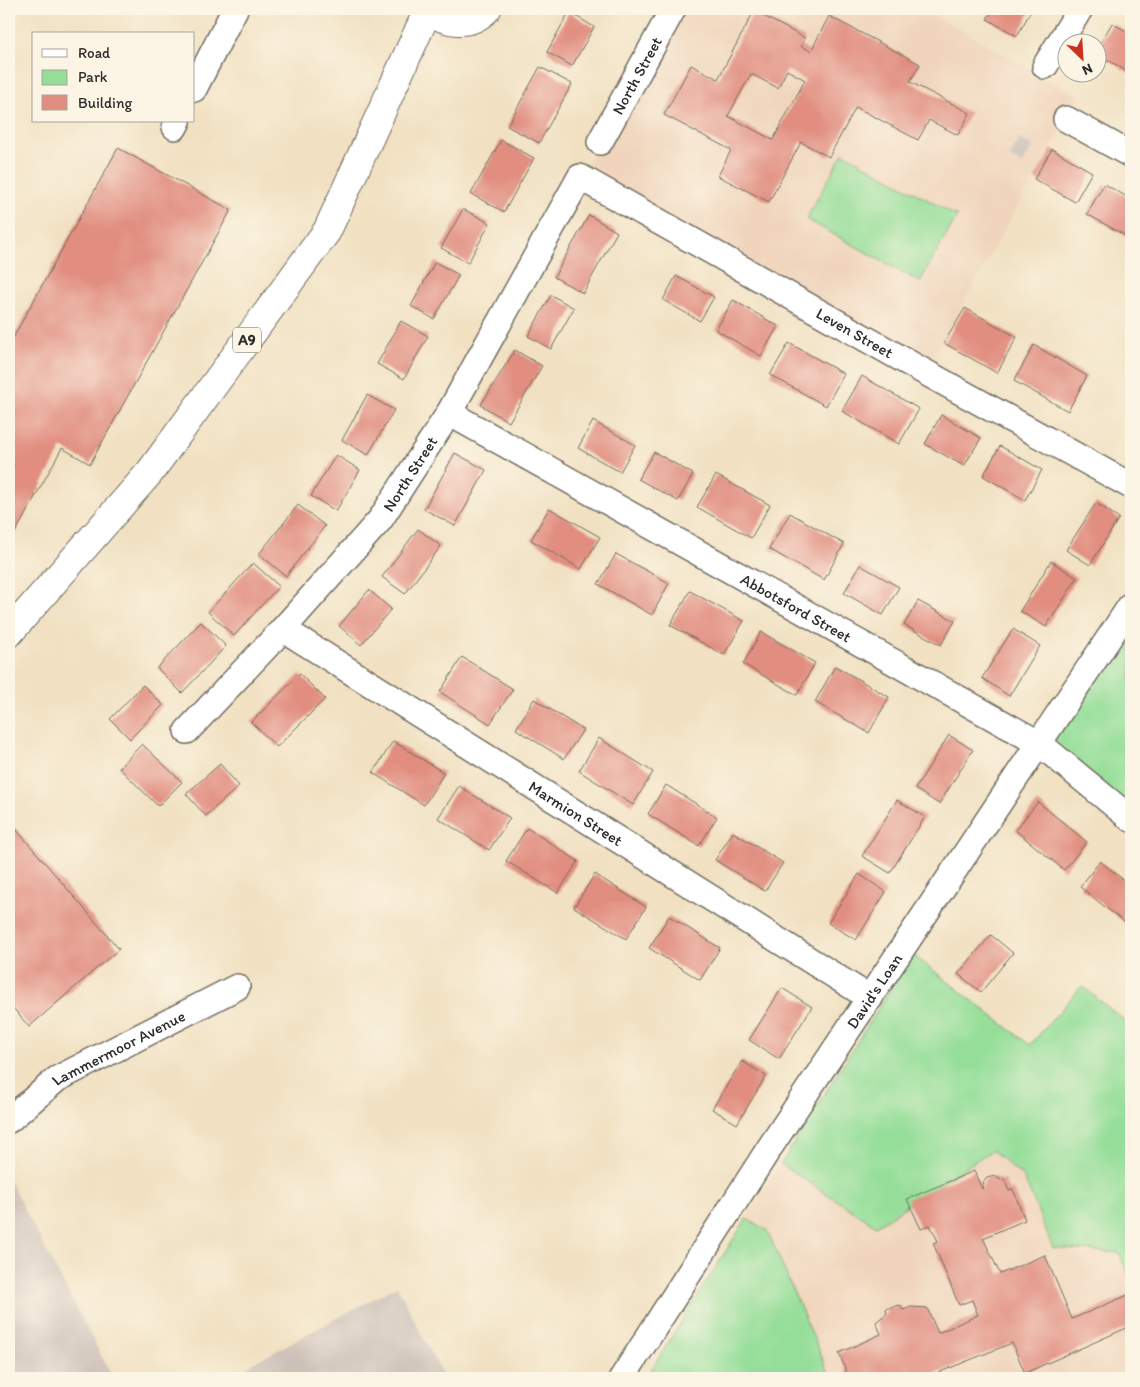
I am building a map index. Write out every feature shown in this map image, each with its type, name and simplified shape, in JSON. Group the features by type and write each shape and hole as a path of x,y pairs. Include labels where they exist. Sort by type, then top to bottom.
{"main road":[{"path":"428,9 440,18 455,22 469,20 482,14 487,9"},
{"name":"A9","path":"9,633 150,472 328,231 428,9"}],"street":[{"path":"195,87 234,9"},
{"name":"North Street","path":"600,142 674,9"},
{"path":"1045,66 1080,9"},
{"path":"1066,119 1131,155"},
{"name":"North Street","path":"187,731 380,520 449,413 580,177"},
{"name":"Leven Street","path":"580,177 922,371 1131,486"},
{"name":"Abbotsford Street","path":"449,413 1040,744 1131,819"},
{"name":"David's Loan","path":"622,1378 770,1147 1131,606"},
{"name":"Marmion Street","path":"282,629 870,998"},
{"name":"Lammermoor Avenue","path":"9,1120 57,1079 237,987"}],"shaded area":[{"path":"673,9 924,9 1079,97 938,348 923,371 580,177"},
{"path":"1020,139 1033,146 1022,164 1009,157"},
{"path":"912,954 1030,1045 1082,986 1131,1026 1131,1378 646,1378"},
{"path":"9,1180 113,1378 9,1378"},
{"path":"397,1286 444,1378 225,1378"}],"green space":[{"path":"843,153 957,216 920,282 806,219"},
{"path":"1131,605 1131,819 1040,744"},
{"path":"912,954 1030,1045 1082,986 1131,1026 1131,1281 1119,1253 1053,1248 1024,1178 992,1150 876,1226 781,1164"},
{"path":"746,1219 767,1230 831,1378 646,1378"}],"building":[{"path":"597,9 609,9 606,14"},
{"path":"993,9 1032,9 1017,36 987,19"},
{"path":"754,11 805,38 801,46 811,51 829,16 920,64 910,82 970,113 958,135 929,120 918,140 856,107 829,157 801,142 769,202 718,176 731,150 664,115 691,65 718,79","holes":["787,70 805,80 773,140 728,116 751,74 778,88"]},
{"path":"569,12 594,27 572,66 547,52"},
{"path":"1112,23 1131,34 1131,74 1108,60 1107,32"},
{"path":"540,67 572,84 539,143 507,126"},
{"path":"501,140 534,158 504,212 471,194"},
{"path":"118,148 231,210 90,464 62,448 14,535 9,532 9,476 14,466 9,463 9,345"},
{"path":"1052,149 1092,172 1075,202 1034,179"},
{"path":"1104,184 1131,199 1131,239 1087,214"},
{"path":"463,209 490,223 468,263 441,248"},
{"path":"589,215 617,232 583,293 554,277"},
{"path":"435,262 459,275 434,319 411,306"},
{"path":"676,276 714,297 700,321 663,300"},
{"path":"551,295 574,308 551,349 528,336"},
{"path":"733,300 778,326 761,356 716,330"},
{"path":"965,308 1017,337 997,373 944,343"},
{"path":"401,321 428,336 404,379 377,364"},
{"path":"789,343 844,374 826,406 770,375"},
{"path":"1034,345 1087,376 1068,411 1014,381"},
{"path":"515,350 542,366 509,422 481,405"},
{"path":"862,376 919,409 899,444 842,411"},
{"path":"367,395 394,410 368,455 342,440"},
{"path":"941,415 981,438 964,466 925,444"},
{"path":"593,421 635,445 620,472 578,448"},
{"path":"1000,446 1042,470 1025,500 983,476"},
{"path":"654,452 693,474 678,501 638,479"},
{"path":"455,453 486,470 455,526 424,509"},
{"path":"336,455 360,470 336,511 311,496"},
{"path":"716,475 770,505 751,538 697,507"},
{"path":"1096,503 1119,518 1090,565 1066,550"},
{"path":"298,505 325,526 286,576 259,554"},
{"path":"549,508 600,537 581,569 531,540"},
{"path":"790,513 844,544 824,580 769,549"},
{"path":"418,529 441,546 405,594 382,577"},
{"path":"616,554 669,583 652,615 598,584"},
{"path":"1051,561 1077,578 1046,627 1020,611"},
{"path":"253,563 279,586 234,636 208,612"},
{"path":"860,565 899,587 883,615 844,593"},
{"path":"369,590 391,609 361,645 339,626"},
{"path":"690,591 744,621 724,655 670,625"},
{"path":"918,601 955,621 941,645 904,625"},
{"path":"201,622 226,646 182,693 157,668"},
{"path":"1013,629 1040,646 1009,696 982,678"},
{"path":"761,632 815,663 797,695 743,664"},
{"path":"462,657 513,689 490,724 440,692"},
{"path":"835,666 889,697 869,733 815,702"},
{"path":"300,674 325,699 277,747 251,722"},
{"path":"143,685 163,705 130,739 110,719"},
{"path":"534,699 583,730 564,759 516,729"},
{"path":"949,735 973,750 939,804 915,789"},
{"path":"599,738 653,772 633,805 579,771"},
{"path":"393,741 444,773 424,805 373,773"},
{"path":"142,744 182,782 158,806 119,768"},
{"path":"220,764 239,786 206,816 186,794"},
{"path":"666,785 717,817 699,846 648,814"},
{"path":"459,786 510,818 489,850 438,818"},
{"path":"897,800 925,817 890,873 862,856"},
{"path":"1038,802 1087,842 1064,870 1015,830"},
{"path":"9,821 119,949 29,1027 9,1003"},
{"path":"527,828 578,861 558,893 506,861"},
{"path":"733,832 783,863 765,891 715,860"},
{"path":"1100,861 1131,886 1131,913 1124,922 1080,887"},
{"path":"595,874 646,907 626,939 574,907"},
{"path":"859,874 886,892 856,940 828,923"},
{"path":"669,916 720,948 700,980 649,948"},
{"path":"991,935 1013,953 981,992 958,974"},
{"path":"782,988 812,1007 779,1059 749,1040"},
{"path":"742,1061 766,1076 737,1124 712,1109"},
{"path":"974,1171 982,1189 987,1178 995,1176 1001,1180 1004,1179 1009,1191 1013,1189 1025,1220 983,1238 1000,1274 1045,1255 1072,1319 1128,1295 1131,1301 1131,1326 1025,1373 1012,1343 925,1378 849,1378 839,1353 881,1334 876,1322 887,1313 886,1309 900,1305 903,1310 911,1307 927,1308 938,1333 978,1315 972,1300 959,1305 933,1243 938,1241 930,1225 921,1229 907,1199"}]}
